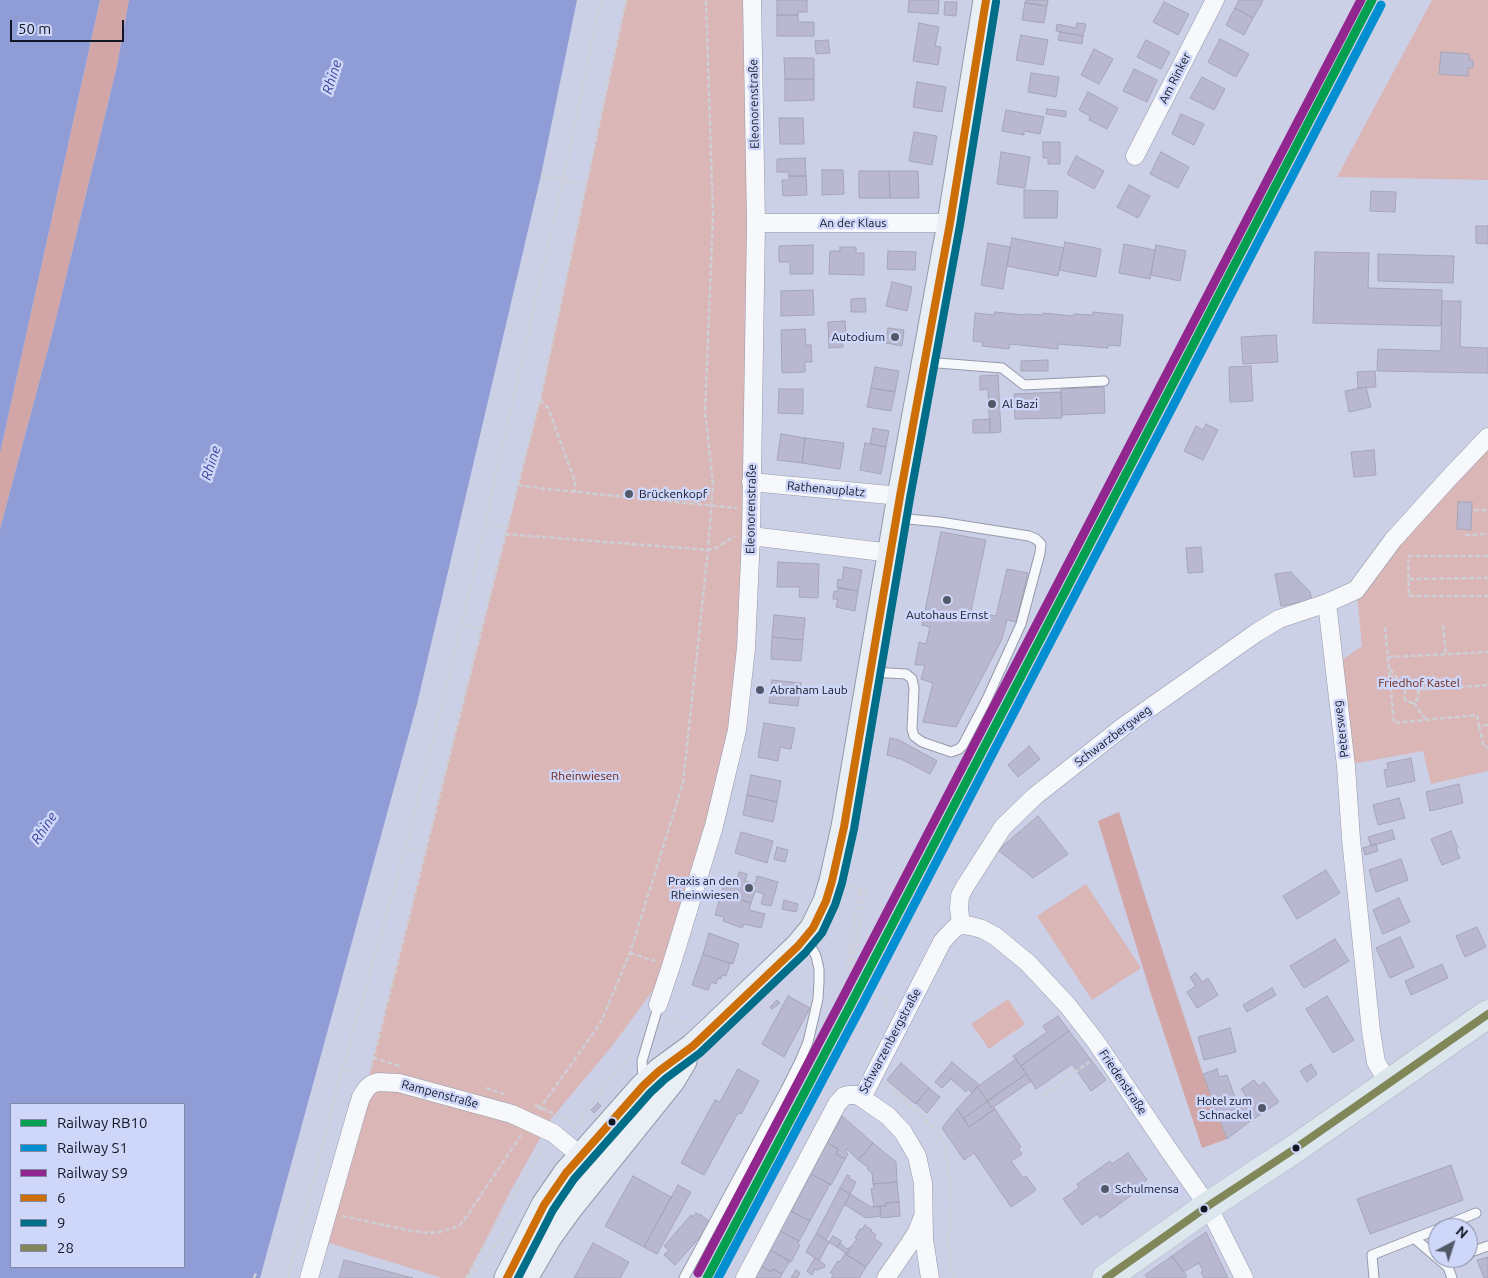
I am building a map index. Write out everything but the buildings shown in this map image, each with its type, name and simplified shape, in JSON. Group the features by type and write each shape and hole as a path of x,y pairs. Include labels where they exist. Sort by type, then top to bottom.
{"main road":[{"path":"507,1278 544,1205 566,1173 643,1086 659,1071 701,1039 792,952 812,928 826,900 844,827 898,507 950,223 986,0"},
{"path":"1106,1278 1488,1014"},
{"path":"526,1278 549,1237 570,1208 672,1080 701,1039"}],"street":[{"name":"Eleonorenstraße","path":"657,1009 714,826 737,730 746,648 751,536 756,223 752,0"},
{"name":"Am Rinker","path":"1136,156 1215,0"},
{"name":"An der Klaus","path":"756,223 950,223"},
{"path":"1327,603 1356,590 1394,540 1488,437"},
{"name":"Rathenauplatz","path":"751,482 898,507"},
{"path":"751,536 891,553"},
{"name":"Schwarzbergweg","path":"961,925 959,908 960,896 964,888 1003,827 1035,796 1124,726 1256,633 1279,619 1327,603"},
{"name":"Petersweg","path":"1327,603 1346,766 1351,838 1371,1031 1376,1062 1389,1084"},
{"name":"Schwarzenbergstraße","path":"745,1278 837,1104 844,1096 856,1095 862,1098 942,942 961,925"},
{"name":"Friedenstraße","path":"961,925 982,929 995,936 1028,963 1068,1006 1096,1042 1208,1206 1244,1278"},
{"path":"309,1278 355,1116 368,1082"},
{"name":"Rampenstraße","path":"368,1082 399,1082 512,1114 553,1133 581,1156"},
{"path":"862,1098 888,1116 903,1132 917,1156 924,1209 924,1239 930,1278"},
{"path":"570,1208 581,1156 617,1148"},
{"path":"886,1278 917,1232 924,1209"}],"lane":[{"path":"925,362 1002,368 1024,385 1104,381"},
{"path":"871,672 906,674 912,679 914,688 912,729 914,736 922,742 951,752 959,749 963,745 987,699 1021,624 1040,553 1041,544 1029,536 940,522 898,507"},
{"path":"684,1278 778,1105 808,1042 818,999 819,969 812,945 806,936"},
{"path":"643,1086 642,1060 657,1009"},
{"path":"1464,1218 1476,1213"},
{"path":"1374,1278 1372,1255 1428,1232"},
{"path":"1414,1238 1428,1250"}],"path":[{"path":"288,1278 342,1070 406,847 462,624 563,180 601,0"},
{"path":"342,1070 368,1082 540,400 626,0"},
{"path":"575,1126 540,1107 600,1022 630,953 683,783 708,550 713,484 705,412 713,215 706,0"},
{"path":"542,175 586,186"},
{"path":"540,400 548,408 575,480 575,492"},
{"path":"518,485 751,510"},
{"path":"1474,510 1488,510"},
{"path":"485,521 507,527"},
{"path":"506,534 708,550 716,548 738,535 751,536"},
{"path":"1465,535 1488,534"},
{"path":"1488,556 1408,556 1409,596 1488,596"},
{"path":"1409,579 1488,578"},
{"path":"462,624 482,629"},
{"path":"1443,625 1446,654"},
{"path":"1385,627 1394,724 1477,715 1484,748 1488,747"},
{"path":"1388,657 1488,652"},
{"path":"1389,668 1406,689"},
{"path":"1406,689 1411,687 1418,690 1488,685"},
{"path":"1406,689 1404,698 1408,702 1414,702 1419,698 1418,690"},
{"path":"1414,702 1427,720"},
{"path":"1479,726 1488,725"},
{"path":"406,847 425,852"},
{"path":"851,886 865,890 852,966 855,976 848,970 848,961 860,889"},
{"path":"630,953 671,966"},
{"path":"657,1009 701,1039"},
{"path":"570,1133 603,1087 635,1053"},
{"path":"1038,1100 1092,1060"},
{"path":"328,1213 428,1233 453,1228 465,1220 525,1128"},
{"path":"468,1278 492,1229 547,1141"},
{"path":"468,1278 492,1250 515,1215"},
{"path":"254,1278 256,1273"}],"green space":[{"name":"Rheinwiesen","path":"626,0 752,0 756,223 737,730 671,966 612,1046 551,1119 510,1192 467,1278 442,1278 320,1240 367,1088 540,400"},
{"path":"1432,0 1488,0 1488,180 1337,177"},
{"name":"Friedhof Kastel","path":"1488,448 1488,771 1431,784 1423,751 1352,764 1342,660 1362,646 1357,595 1397,545"},
{"path":"1086,884 1141,968 1092,1000 1037,916"},
{"path":"1008,999 1025,1024 989,1049 971,1024"}],"shaded area":[{"path":"100,0 129,0 117,66 54,327 0,529 0,453"},
{"path":"1119,812 1203,1074 1227,1139 1202,1148 1150,991 1098,821"}],"water":[{"path":"0,0 100,0 0,453"},
{"name":"Rhine","path":"129,0 577,0 541,175 417,704 260,1278 0,1278 0,529 54,327 117,66"}],"rail line":[{"name":"S9","path":"698,1273 1361,0"},
{"name":"RB10","path":"707,1278 1372,0"},
{"name":"S1","path":"718,1278 861,1007 1381,5"}],"transit line":[{"name":"6","path":"507,1278 544,1205 566,1173 643,1086 659,1071 693,1046 798,946 813,928 826,901 844,827 900,496 950,223 986,0"},
{"name":"9","path":"518,1278 553,1210 574,1179 650,1093 665,1079 700,1053 805,953 822,933 835,905 854,829 910,498 960,225 996,2"},
{"name":"28","path":"1106,1278 1488,1014"}],"place":[{"name":"Autodium","path":"895,337"},
{"name":"Al Bazi","path":"992,404"},
{"name":"Brückenkopf","path":"629,494"},
{"name":"Autohaus Ernst","path":"947,600"},
{"name":"Abraham Laub","path":"760,690"},
{"name":"Praxis an den Rheinwiesen","path":"749,888"},
{"name":"Hotel zum Schnackel","path":"1262,1108"},
{"name":"Schulmensa","path":"1105,1189"}]}
